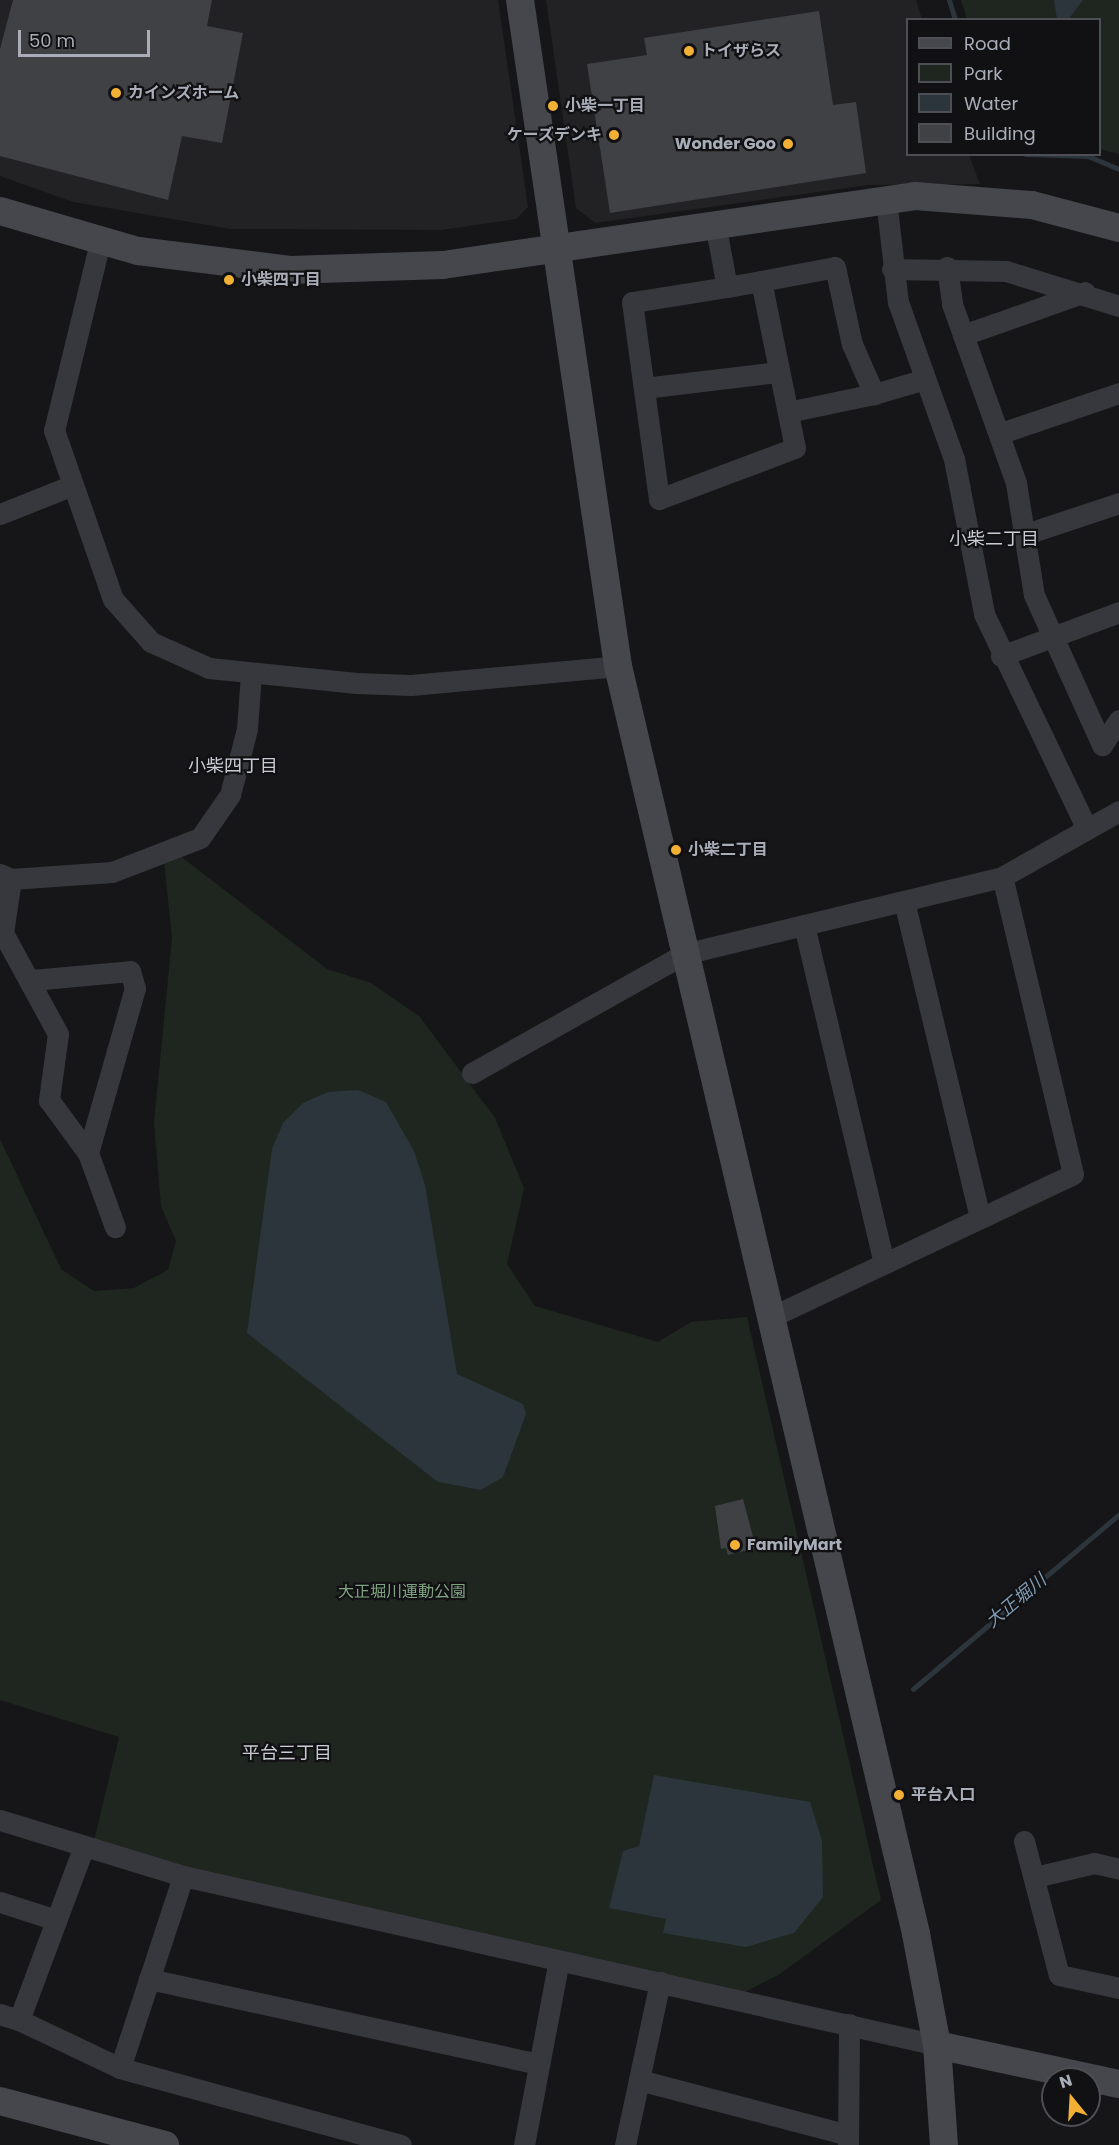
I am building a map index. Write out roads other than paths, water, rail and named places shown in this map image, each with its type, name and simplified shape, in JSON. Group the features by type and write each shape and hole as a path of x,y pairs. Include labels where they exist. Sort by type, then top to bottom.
{"street":[{"path":"520,0 618,666 769,1318 900,1866 937,2045 944,2145"},
{"path":"886,199 892,269 922,380 954,459 978,593 1001,656 1087,829"},
{"path":"0,211 100,242 183,259 290,270 443,265 886,199 991,200 1119,228"},
{"path":"715,223 727,287"},
{"path":"100,242 54,430 70,486 113,599 131,624 176,657 208,668 251,673 411,685 618,666"},
{"path":"761,280 795,448 658,499 632,302 835,267 852,344 874,394"},
{"path":"892,269 947,267 1006,271 1084,292 1119,306"},
{"path":"947,267 963,335 1001,433 1034,595 1050,636 1102,745 1119,720"},
{"path":"963,335 1084,292"},
{"path":"644,388 779,372"},
{"path":"788,412 874,394 922,380"},
{"path":"1001,433 1119,393"},
{"path":"0,514 70,486"},
{"path":"1023,535 1119,503"},
{"path":"1001,656 1119,612"},
{"path":"115,1227 88,1153 49,1100 58,1034 32,980 3,933 5,876 112,873 200,838 230,795 247,729 251,673"},
{"path":"472,1073 684,954 1002,877 1119,811"},
{"path":"769,1318 1073,1174 1002,877"},
{"path":"904,901 980,1218"},
{"path":"804,925 884,1264"},
{"path":"32,980 130,971 135,988 88,1153"},
{"path":"0,1820 183,1876 1119,2084"},
{"path":"1024,1841 1059,1975 1119,1988"},
{"path":"84,1846 56,1920 10,2017 120,2068 401,2145"},
{"path":"1035,1877 1094,1863 1119,1869"},
{"path":"120,2068 183,1876"},
{"path":"0,1902 56,1920"},
{"path":"524,2145 559,1959"},
{"path":"149,1979 539,2064"},
{"path":"625,2145 660,1982"},
{"path":"639,2080 848,2140 849,2024"},
{"path":"0,2101 165,2145"}],"water":[{"path":"1054,0 1083,0 1070,18 1057,18"},
{"path":"358,1090 386,1102 414,1151 425,1185 457,1374 523,1404 526,1414 503,1477 481,1490 438,1482 247,1333 272,1149 283,1123 303,1103 328,1092"},
{"path":"654,1775 810,1802 822,1841 823,1897 794,1933 746,1947 663,1933 666,1919 609,1908 623,1851 639,1846"}],"waterway":[{"path":"949,0 954,18"},
{"path":"1088,156 1119,169"},
{"name":"大正堀川","path":"913,1689 1119,1514"}],"place":[{"name":"トイザらス","path":"689,51"},
{"name":"カインズホーム","path":"116,93"},
{"name":"小柴一丁目","path":"553,106"},
{"name":"ケーズデンキ","path":"614,135"},
{"name":"Wonder Goo","path":"788,144"},
{"name":"小柴四丁目","path":"229,280"},
{"name":"小柴二丁目","path":"676,850"},
{"name":"FamilyMart","path":"735,1545"},
{"name":"平台入口","path":"899,1795"}],"district":[{"name":"小柴二丁目","path":"994,539"},
{"name":"小柴四丁目","path":"233,766"},
{"name":"平台三丁目","path":"287,1753"}],"park label":[{"name":"大正堀川運動公園","path":"402,1592"}]}
